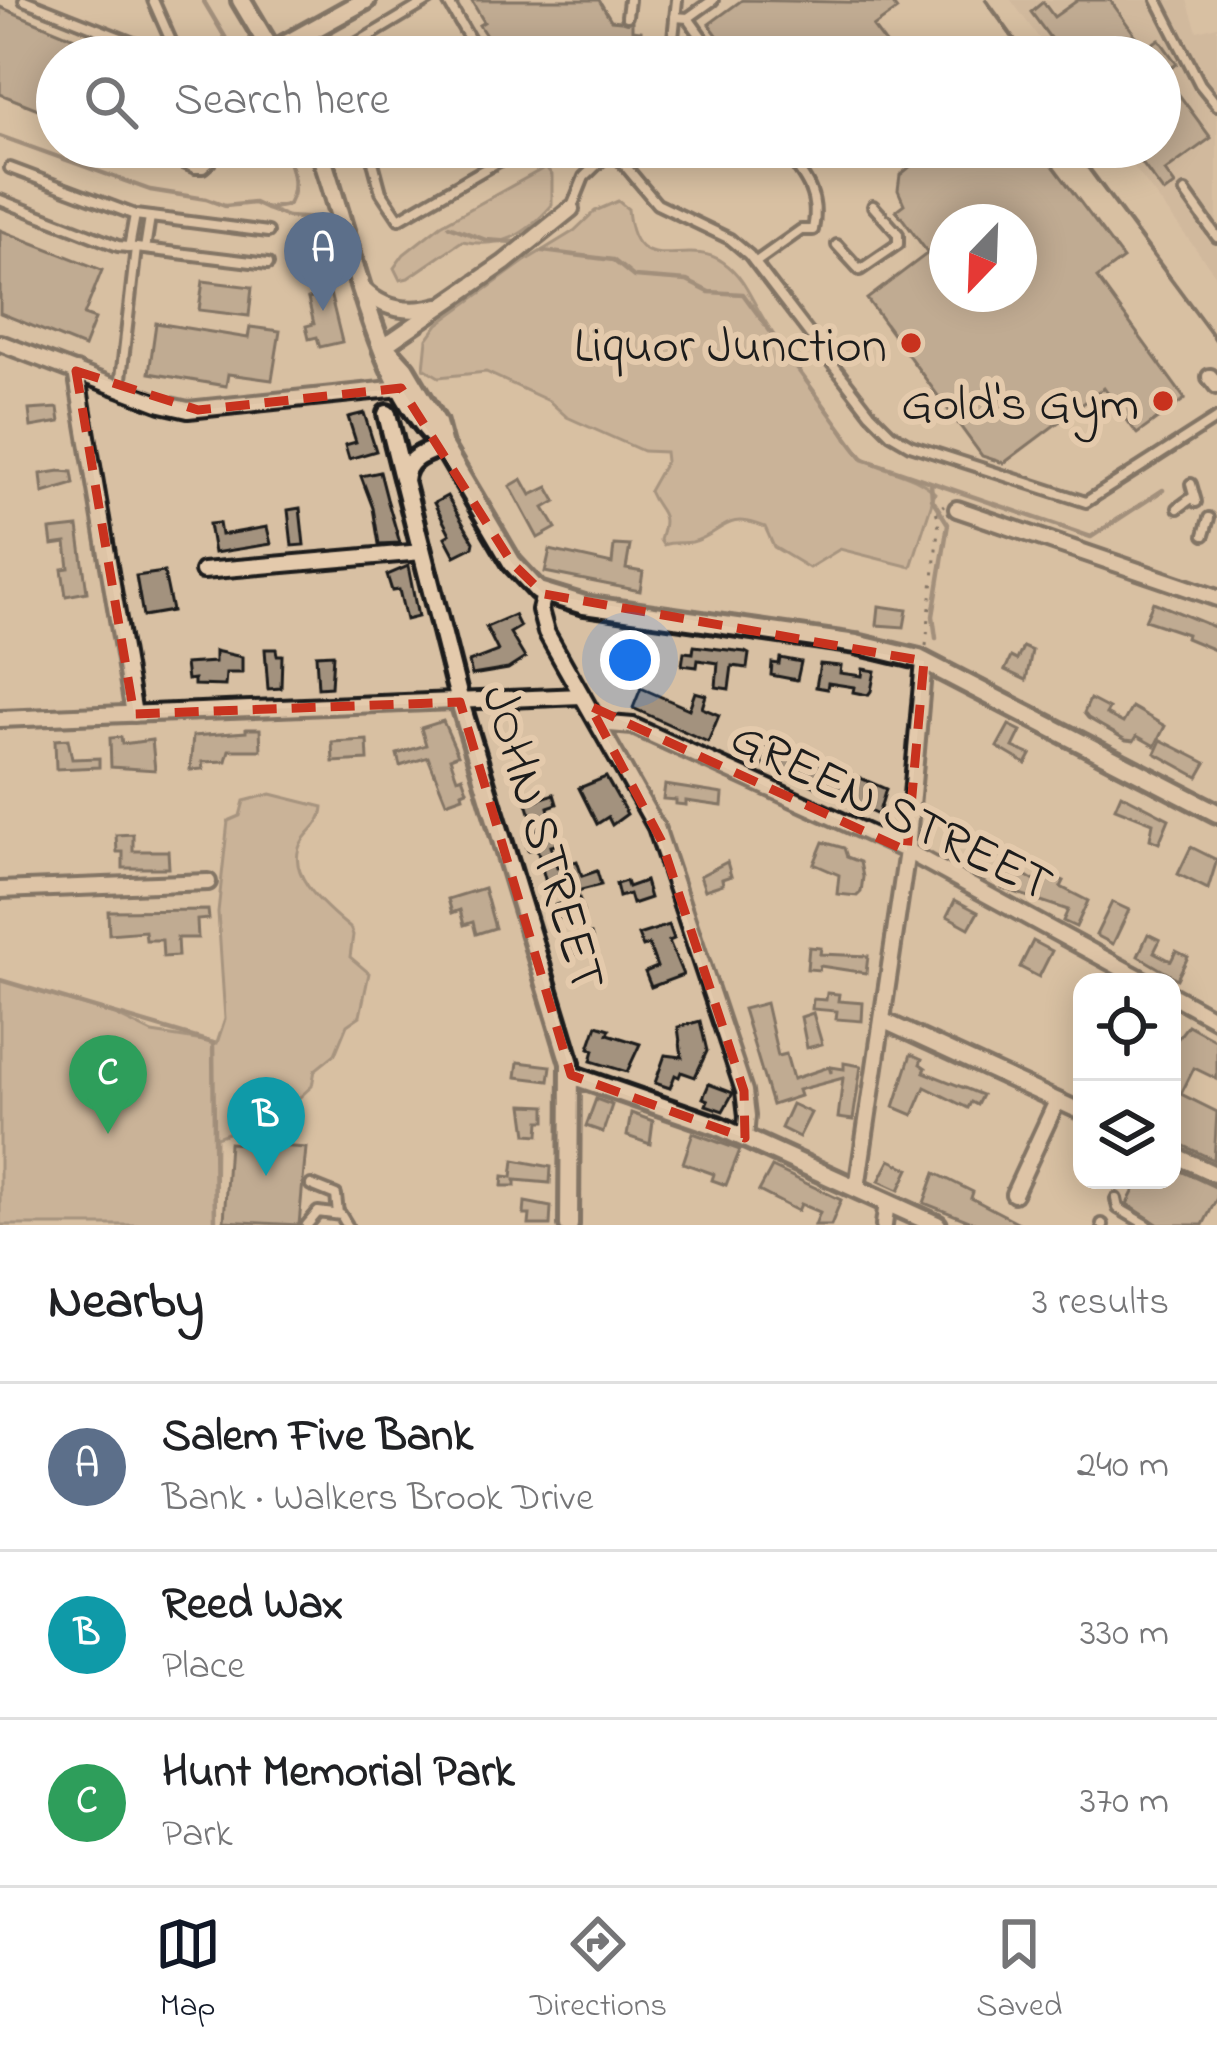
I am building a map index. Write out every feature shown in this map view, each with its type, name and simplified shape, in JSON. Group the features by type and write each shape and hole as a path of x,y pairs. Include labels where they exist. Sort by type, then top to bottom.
{"street":[{"path":"241,0 260,36"},
{"path":"303,36 366,0"},
{"path":"325,168 391,372 426,430 443,446"},
{"path":"384,346 504,263 571,209"},
{"path":"362,288 395,309 442,304"},
{"path":"0,343 171,406 209,410 401,388"},
{"path":"384,346 405,369 436,423 443,446 512,563 544,594 584,605 871,646 924,661 1217,814"},
{"path":"76,371 134,714"},
{"name":"JOHN STREET","path":"387,414 460,702 571,1075 569,1225"},
{"path":"404,478 412,460 443,446"},
{"path":"949,507 1217,598"},
{"path":"203,571 422,552"},
{"path":"544,594 543,624 662,840 744,1090 745,1138"},
{"path":"857,1188 907,851 924,661"},
{"path":"0,719 582,696"},
{"name":"GREEN STREET","path":"598,723 633,726 907,851 1131,973"},
{"path":"0,890 208,882"},
{"path":"1181,1000 1217,1020"},
{"path":"884,1022 1073,1108"},
{"path":"571,1075 745,1138 937,1225"},
{"path":"1014,1195 1058,1101"},
{"path":"1181,1158 1217,1175"},
{"path":"884,1225 887,1202"}],"lane":[{"path":"24,0 116,36"},
{"path":"153,0 169,36"},
{"path":"369,36 428,0"},
{"path":"447,0 468,36"},
{"path":"627,16 629,0"},
{"path":"673,36 677,0"},
{"path":"675,17 688,18 713,0"},
{"path":"1157,0 1175,36"},
{"path":"688,18 701,36"},
{"path":"1181,47 1217,106"},
{"path":"10,168 135,215 268,232"},
{"path":"376,168 393,215 401,219 487,168"},
{"path":"571,209 584,177 593,168"},
{"path":"629,168 657,204 730,239 756,262 880,424 910,445 1090,502 1217,418"},
{"path":"756,262 799,231 812,230 814,190 798,168"},
{"path":"1185,192 1217,237"},
{"path":"0,200 137,248 268,264"},
{"path":"838,245 860,270 897,245 898,234 874,206"},
{"path":"120,388 137,248 135,215"},
{"path":"137,248 150,217"},
{"path":"1178,508 1195,500 1191,484"},
{"path":"1204,535 1209,518"},
{"path":"311,1185 338,1196 338,1214 347,1225"},
{"path":"1116,1199 1118,1208 1148,1225"},
{"path":"307,1225 314,1213 338,1214"}],"path":[{"path":"924,661 939,520 936,511 949,507"}],"highlighted area":[{"path":"76,371 198,410 401,388 512,563 544,594 924,661 907,851 590,706 661,840 744,1091 745,1138 571,1075 460,702 134,714"}],"shaded area":[{"path":"1011,0 1187,0 1197,31 1217,26 1217,277 1135,168 1181,168 1181,36 1038,36"},
{"path":"544,168 552,175 552,205 532,225 501,241 462,241 400,280 394,268 404,254 441,225"},
{"path":"618,201 628,209 640,246 664,254 708,255 731,268 857,453 935,493 911,567 840,549 809,568 774,547 765,527 740,521 692,542 663,545 664,518 649,491 666,461 665,452 643,451 567,417 549,401 486,372 439,377 424,368 427,339 438,324 574,231 595,211"},
{"path":"271,794 323,807 319,821 303,840 298,865 310,890 350,928 350,957 369,973 360,1016 347,1025 335,1054 315,1070 312,1086 290,1106 257,1105 234,1131 216,1137 215,1225 0,1225 0,980 115,1015 152,1033 217,1043 225,1019 218,912 228,821 240,816 244,801"}],"building":[{"path":"471,0 599,0 611,20 632,22 632,30 641,31 640,36 486,36 479,25 484,22"},
{"path":"742,0 892,3 897,10 873,27 880,36 718,36 709,24"},
{"path":"1078,0 1110,0 1136,36 1049,36 1031,12 1043,2 1054,17"},
{"path":"0,7 70,36 36,36 36,108 0,94"},
{"path":"1181,97 1211,138 1181,160"},
{"path":"908,168 1055,168 1123,259 1097,278 1185,399 1137,434 1104,388 1004,463 982,456 867,299 928,253 896,210 904,204 898,190 900,175"},
{"path":"1146,168 1169,168 1165,171 1175,185 1164,193"},
{"path":"0,230 102,270 84,315 95,319 84,347 0,313"},
{"path":"203,281 252,287 249,316 199,310"},
{"path":"330,293 342,342 320,347 317,337 309,339 306,326 314,324 308,299"},
{"path":"156,323 248,338 250,327 280,331 272,380 228,374 226,386 149,373"},
{"path":"58,408 60,422 31,427 29,410"},
{"path":"364,413 376,451 349,459 345,445 356,442 348,417"},
{"path":"72,472 74,484 43,493 41,474"},
{"path":"380,472 400,543 379,544 361,476"},
{"path":"522,479 531,495 548,487 556,501 544,508 556,528 538,538 510,486"},
{"path":"447,496 474,542 455,556 434,503"},
{"path":"300,508 304,545 292,546 288,510"},
{"path":"219,523 221,535 267,527 271,544 214,553 209,524"},
{"path":"78,527 87,592 66,596 62,569 69,568 66,543 52,545 50,530"},
{"path":"614,545 630,546 626,569 643,572 640,591 545,572 550,550 612,564"},
{"path":"408,566 418,617 406,620 399,590 392,591 387,575"},
{"path":"164,572 172,611 143,616 136,576"},
{"path":"1153,602 1217,628 1217,651 1186,638 1187,634 1145,620"},
{"path":"879,606 907,610 904,627 877,625"},
{"path":"514,615 520,627 510,633 525,658 508,669 472,675 469,662 498,651 486,627"},
{"path":"694,646 745,652 749,654 747,668 732,666 729,689 716,687 718,663 698,660 697,667 682,665 684,652 693,653"},
{"path":"1023,647 1032,651 1026,680 1005,670"},
{"path":"265,649 276,649 282,655 281,688 268,689"},
{"path":"215,651 242,657 242,673 226,673 225,686 194,685 194,679 187,680 185,664 215,662"},
{"path":"333,654 331,687 318,688 316,655"},
{"path":"780,658 801,662 797,680 771,675 772,663 779,664"},
{"path":"820,664 841,666 840,673 862,676 863,669 875,671 871,691 868,695 853,692 854,687 828,683 827,689 816,687"},
{"path":"641,688 689,709 695,692 706,695 702,708 719,715 708,742 633,708"},
{"path":"1090,699 1123,723 1132,707 1165,726 1155,746 1137,736 1134,741 1126,740 1088,718 1084,713"},
{"path":"443,721 458,755 450,758 467,790 446,802 428,757 400,766 397,754 426,745 421,728"},
{"path":"1009,725 1021,731 1013,747 1031,755 1026,764 997,747"},
{"path":"260,729 261,750 229,750 226,761 202,762 203,769 190,770 193,736"},
{"path":"759,734 886,789 878,815 765,764 761,767 748,761"},
{"path":"121,737 122,744 152,740 155,770 111,767 110,738"},
{"path":"68,739 72,759 99,758 99,767 56,769 55,740"},
{"path":"367,740 368,760 333,762 332,742"},
{"path":"1161,740 1206,763 1198,777 1155,753"},
{"path":"606,777 627,814 612,825 608,817 597,824 579,788"},
{"path":"665,785 723,794 722,806 676,804 676,800 663,799"},
{"path":"554,794 557,804 548,807 554,831 559,830 563,843 551,846 557,867 577,861 582,876 597,871 601,885 577,891 583,912 558,919 551,907 564,902 558,879 546,883 537,849 528,850 524,837 536,832 527,803"},
{"path":"1121,794 1169,819 1159,843 1150,839 1153,823 1115,808"},
{"path":"133,834 133,851 168,851 169,868 123,868 116,835"},
{"path":"823,842 844,848 847,857 860,862 863,877 857,896 837,894 839,875 814,864"},
{"path":"1191,847 1217,860 1208,889 1178,874"},
{"path":"727,862 731,876 705,890 700,876"},
{"path":"1008,864 1039,884 1043,877 1064,881 1061,887 1088,901 1076,927 1063,921 1068,910 1002,888"},
{"path":"626,881 628,887 645,881 650,898 632,904 629,894 619,897 616,884"},
{"path":"484,888 495,928 476,934 473,922 464,925 460,910 452,913 448,899"},
{"path":"955,900 978,912 969,928 947,916"},
{"path":"1112,902 1129,910 1113,944 1096,935"},
{"path":"208,910 209,919 197,920 198,938 177,938 178,956 163,957 162,940 146,940 145,931 109,934 108,911"},
{"path":"669,925 674,939 669,941 683,975 651,987 645,972 657,967 649,945 643,947 638,935"},
{"path":"591,934 595,949 565,957 564,939"},
{"path":"1148,934 1160,940 1154,952 1171,961 1176,951 1188,957 1180,973 1167,973 1138,956"},
{"path":"1033,941 1052,951 1039,977 1020,967"},
{"path":"809,947 821,948 820,954 868,956 866,973 820,966 819,970 807,969"},
{"path":"827,993 839,994 838,1001 863,1003 862,1021 836,1019 837,1011 812,1009 813,999 826,1000"},
{"path":"766,1003 778,1056 786,1054 793,1079 829,1067 831,1073 831,1067 844,1069 844,1063 861,1066 853,1120 838,1118 843,1078 798,1090 800,1096 772,1105 743,1009"},
{"path":"813,1013 822,1044 807,1048 801,1017"},
{"path":"700,1021 707,1051 695,1077 681,1072 670,1088 655,1083 665,1055 682,1057 678,1027"},
{"path":"597,1025 610,1029 608,1034 640,1044 627,1072 591,1061 594,1050 589,1048"},
{"path":"1188,1025 1217,1041 1217,1079 1194,1068 1181,1094 1181,1081 1181,1034"},
{"path":"911,1054 922,1059 924,1072 982,1095 977,1105 971,1102 968,1108 925,1087 913,1115 894,1107"},
{"path":"518,1062 551,1066 549,1081 516,1077"},
{"path":"709,1084 733,1093 723,1111 706,1105 708,1100 703,1098"},
{"path":"1181,1094 1217,1112 1214,1160 1181,1144"},
{"path":"596,1099 612,1105 603,1132 586,1126"},
{"path":"792,1104 811,1113 799,1137 781,1128"},
{"path":"523,1105 546,1106 539,1135 527,1134"},
{"path":"631,1113 653,1121 650,1144 627,1136"},
{"path":"693,1133 740,1150 726,1185 712,1180 714,1174 683,1163"},
{"path":"229,1143 306,1148 299,1225 224,1221"},
{"path":"514,1160 551,1167 550,1183 515,1180 515,1186 502,1186 503,1176 512,1177"},
{"path":"890,1160 909,1169 899,1190 879,1181"},
{"path":"772,1167 841,1200 831,1225 815,1225 820,1212 801,1204 798,1211 759,1191"},
{"path":"1181,1171 1217,1188 1203,1225 1159,1225 1127,1204 1134,1189 1181,1189"},
{"path":"935,1173 1023,1225 979,1225 924,1203"},
{"path":"525,1202 551,1207 550,1225 529,1225"}],"waterway":[{"path":"203,0 224,36"},
{"path":"0,136 36,149"},
{"path":"89,168 150,190 225,206 254,203 267,209 288,205 293,191 291,168"},
{"path":"267,209 288,217 319,219"},
{"path":"449,226 486,240 513,242"},
{"path":"543,251 613,260 634,277 687,281 709,292 743,294 863,459 1091,537 1163,490"},
{"path":"931,483 932,499 948,524 933,616 936,638"},
{"path":"0,980 213,1043 215,1225"}],"railway":[{"path":"986,0 1012,36"},
{"path":"1089,168 1217,341"}],"place":[{"name":"Salem Five Bank","path":"323,311"},
{"name":"Liquor Junction","path":"911,343"},
{"name":"Gold's Gym","path":"1163,401"},
{"name":"Hunt Memorial Park","path":"108,1134"},
{"name":"Reed Wax","path":"266,1176"}]}
